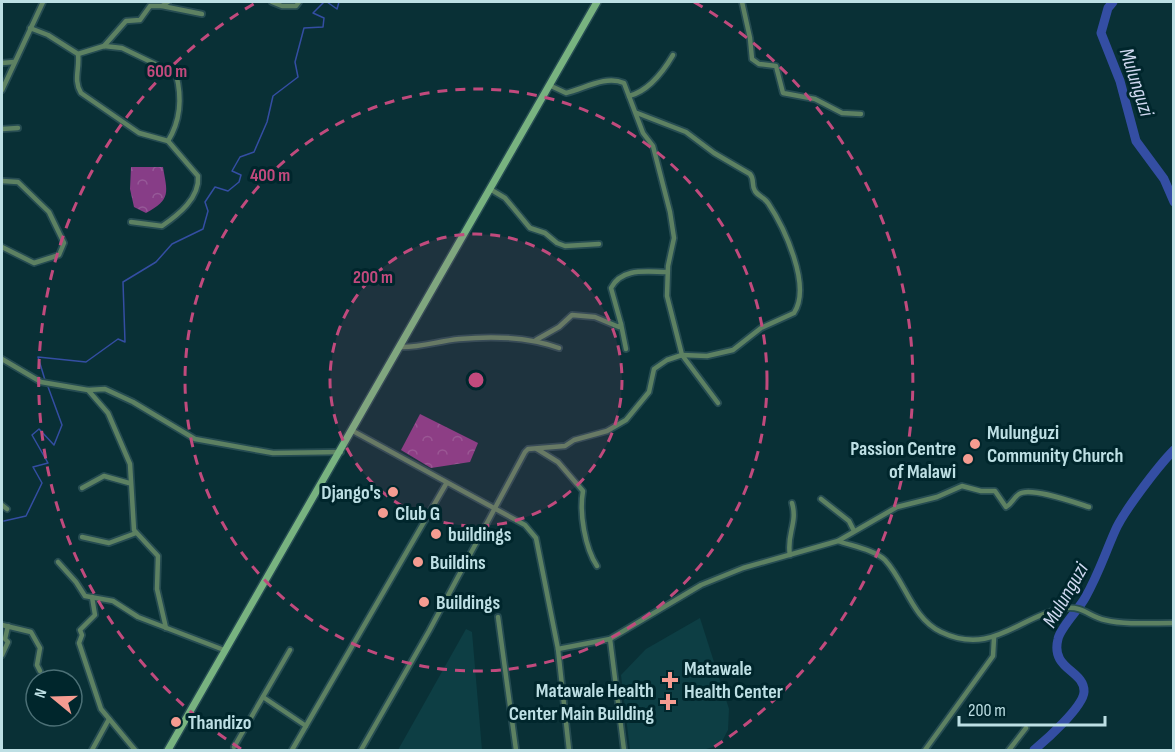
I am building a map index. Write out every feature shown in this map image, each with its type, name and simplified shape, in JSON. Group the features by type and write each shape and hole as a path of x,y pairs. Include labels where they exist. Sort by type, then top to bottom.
{"main road":[{"path":"168,750 341,452 399,346 597,2"}],"street":[{"path":"2,90 43,2"},
{"path":"162,6 168,2"},
{"path":"272,2 284,6 296,6 299,2"},
{"path":"741,2 750,38 752,59 759,64 776,66 783,93 815,99 842,113 861,114"},
{"path":"104,46 126,21 142,19 150,6 162,6 202,14"},
{"path":"30,28 48,35 78,54 104,46 122,48 176,74 179,86 179,114 168,141"},
{"path":"78,54 80,68 77,79 81,93 139,133 168,141 198,176 192,196 182,212 162,226 131,222"},
{"path":"630,96 642,92 662,72 673,55"},
{"path":"2,63 14,62"},
{"path":"549,85 566,93 590,84 620,81 624,83 643,133 653,146 660,183 670,212 674,238 667,272 667,296 681,354 718,404"},
{"path":"361,750 496,510 525,452 534,448 565,446 574,440 607,431 636,411 649,392 654,369 667,360 681,354 707,356 733,350 761,328 794,312 799,299 795,262 786,233 768,202 755,192 750,174 714,153 686,132 637,113"},
{"path":"2,129 18,128"},
{"path":"2,181 18,182 49,212 64,243 59,255 34,262 2,247"},
{"path":"490,189 505,198 530,228 545,233 557,243 565,246 599,244"},
{"path":"626,349 611,288 613,284 627,272 667,272"},
{"path":"536,340 559,327 572,315 595,317 618,327 621,324"},
{"path":"399,346 417,347 460,339 536,340 559,348"},
{"path":"2,359 40,382 88,390 105,389 133,402 195,439 273,453 341,452"},
{"path":"88,390 108,413 130,464 132,526 158,556 158,589 166,628"},
{"path":"353,430 446,484 525,525 536,538 558,648 569,750"},
{"path":"534,448 558,462 583,491 581,506 587,533 587,551 597,566"},
{"path":"82,488 104,476 129,483"},
{"path":"292,750 446,484"},
{"path":"558,648 610,639 701,585 743,568 838,542 897,507 928,500 962,486 981,491 995,491 1006,507 1018,494 1026,492 1053,496 1089,507"},
{"path":"821,499 849,520 855,531"},
{"path":"790,555 788,538 795,520 792,503"},
{"path":"2,506 7,509"},
{"path":"82,537 110,543 136,533"},
{"path":"838,542 885,560 916,610 939,631 966,640 994,638 1054,610 1070,608 1080,608 1103,620 1173,623"},
{"path":"58,562 85,596 113,601 138,617 224,650"},
{"path":"92,597 95,615 80,630 82,635 79,643 94,692 109,719 135,750"},
{"path":"498,617 516,750"},
{"path":"2,625 31,632 40,648 38,668"},
{"path":"2,655 8,642 5,639 8,626"},
{"path":"925,750 993,656 994,638"},
{"path":"610,639 624,750"},
{"path":"234,747 290,650"},
{"path":"263,697 306,726"},
{"path":"92,750 109,719"},
{"path":"1009,750 1026,728"}],"shaded area":[{"name":"Matawale Health Center","path":"700,618 729,709 728,730 720,745 703,750 630,750 621,675 646,649"},
{"path":"466,629 472,632 482,750 398,750"}],"green space":[{"path":"131,167 163,167 166,194 160,203 146,213 134,207 130,189"},
{"path":"420,414 478,443 470,462 431,468 401,450"}],"waterway":[{"path":"45,380 38,357 86,362 118,339 125,342 123,282 156,262 172,244 203,229 208,211 205,202 215,187 228,191 239,182 241,175 232,171 240,157 254,152 267,122 273,96 298,77 295,62 304,28 323,27 324,18 313,13 324,2"},
{"path":"327,2 337,9 339,2"},
{"name":"Mulunguzi","path":"1113,2 1108,8 1101,33 1120,81 1136,141 1164,179 1174,202"},
{"path":"4,521 26,516 42,483 33,467 48,463 32,435 39,429 54,445 62,425 47,384"},
{"name":"Mulunguzi","path":"1034,750 1071,714 1084,692 1079,679 1059,657 1057,649 1059,635 1085,598 1125,512 1174,450"}],"place":[{"name":"Mulunguzi Community Church","path":"975,444"},
{"name":"Passion Centre of Malawi","path":"968,459"},
{"name":"Django's","path":"393,492"},
{"name":"Club G","path":"383,513"},
{"name":"buildings","path":"436,534"},
{"name":"Buildins","path":"418,562"},
{"name":"Buildings","path":"424,602"},
{"name":"Matawale Health Center","path":"670,680"},
{"name":"Matawale Health Center Main Building","path":"668,702"},
{"name":"Thandizo","path":"176,722"}]}
